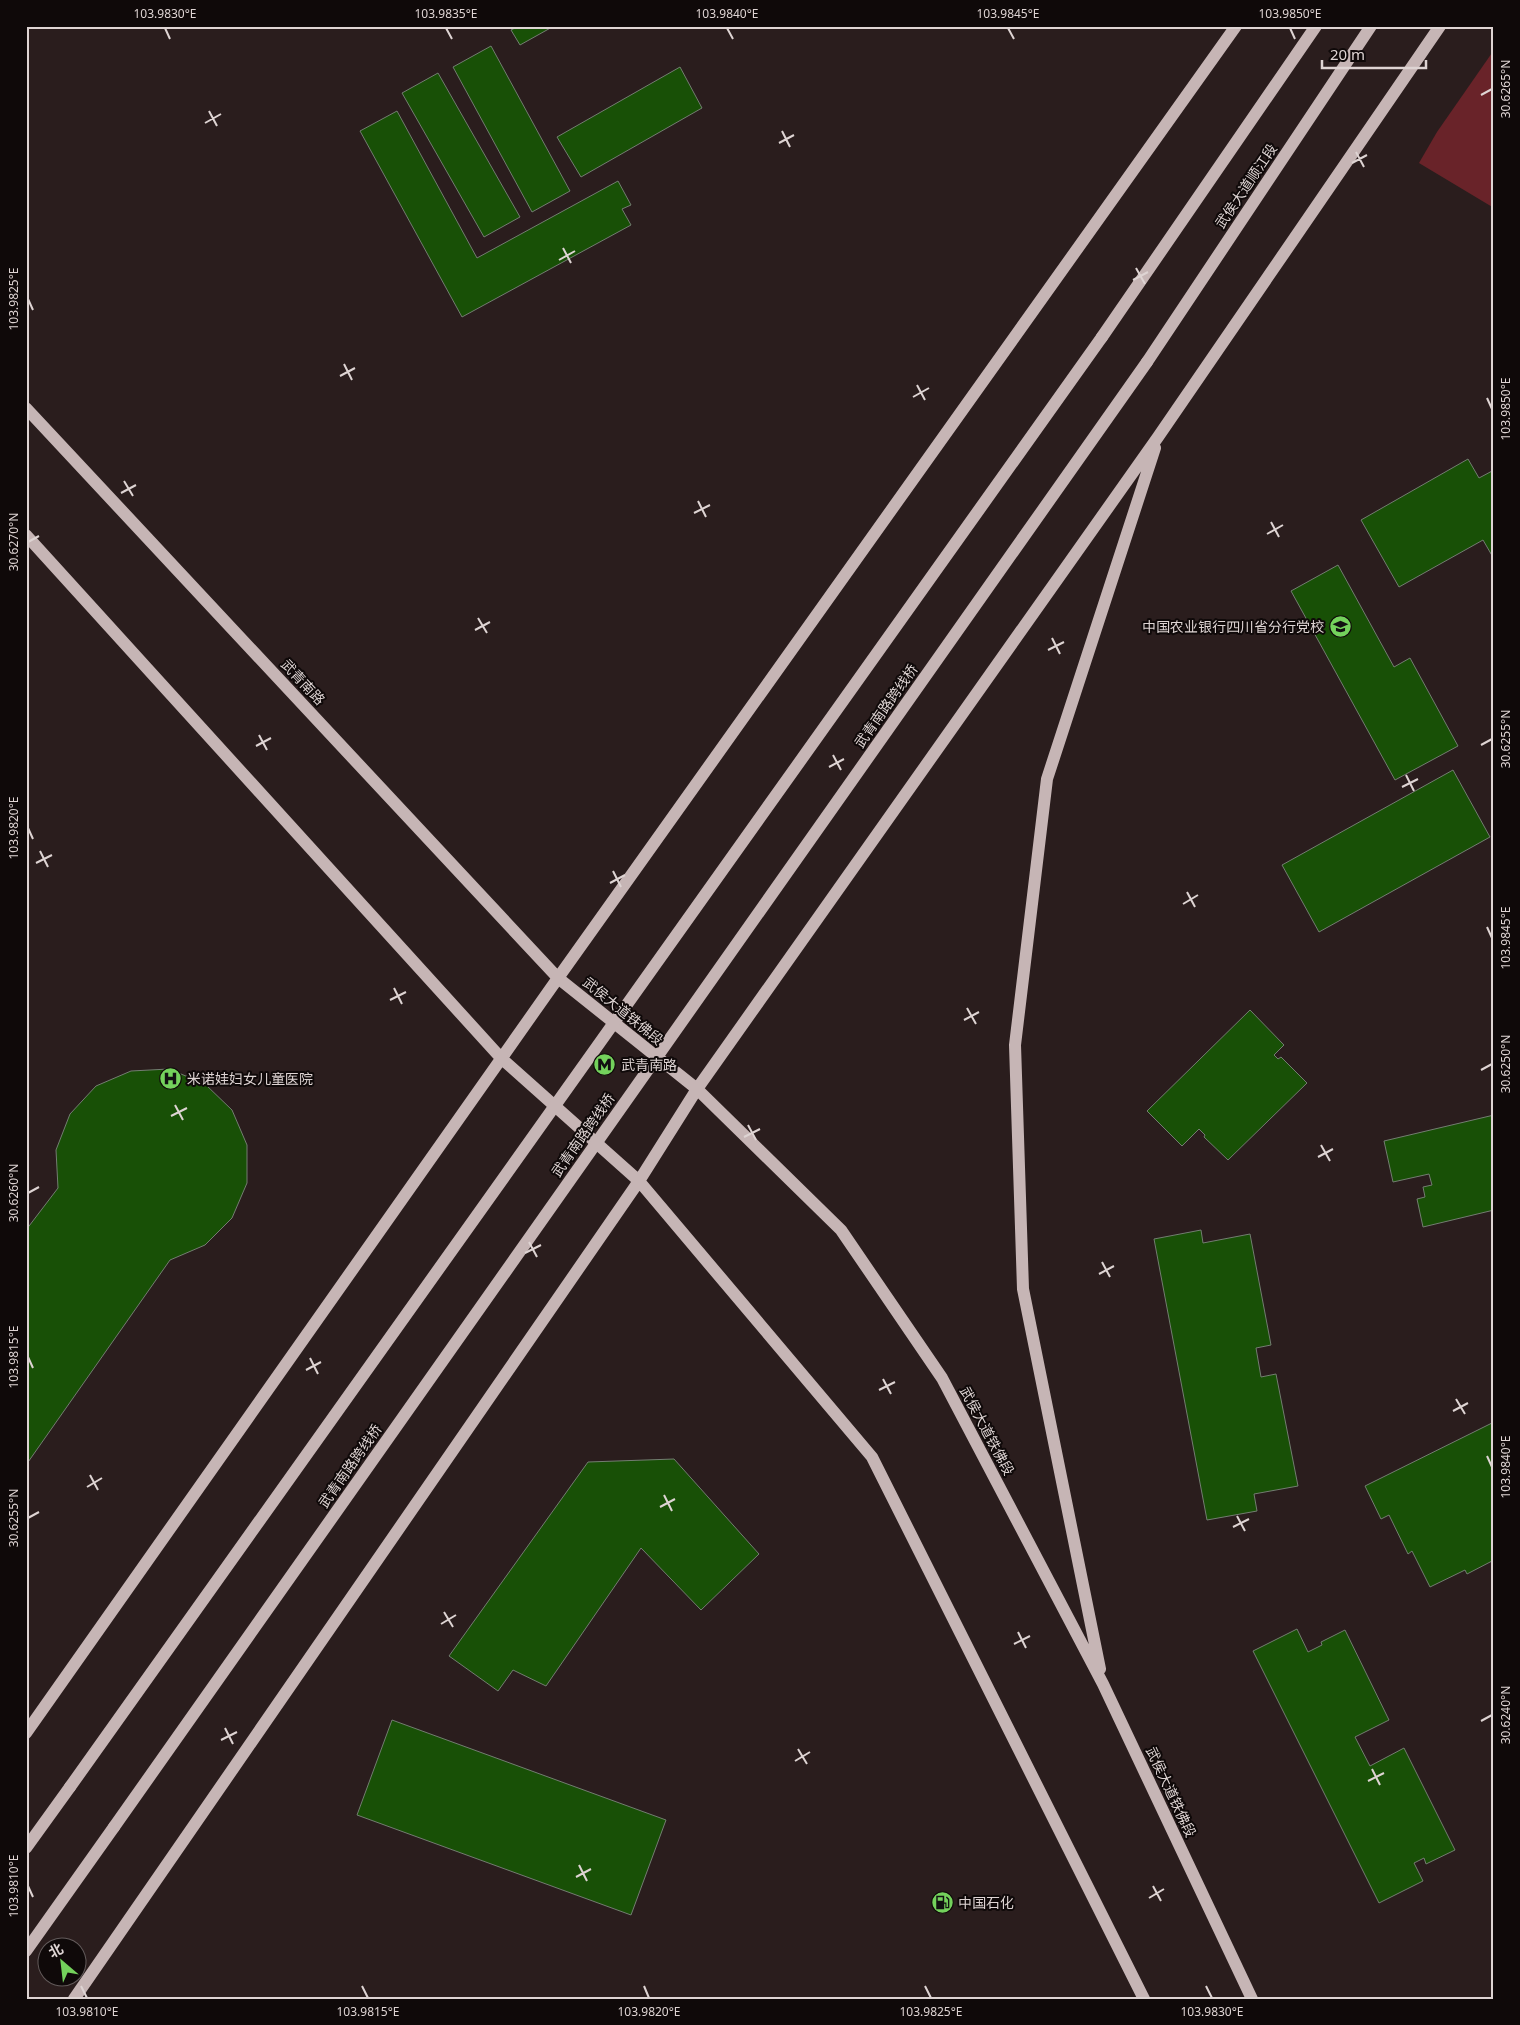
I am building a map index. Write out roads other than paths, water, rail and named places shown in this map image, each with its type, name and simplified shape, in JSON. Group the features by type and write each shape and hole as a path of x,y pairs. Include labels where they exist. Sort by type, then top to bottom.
{"main road":[{"path":"26,1733 558,978 1236,26"},
{"path":"26,1848 1102,337 1316,26"},
{"name":"武侯大道顺江段","path":"1147,362 1371,26"},
{"path":"74,1999 639,1181 696,1090 1158,437 1440,26"},
{"name":"武青南路跨线桥","path":"26,1951 1147,362"},
{"name":"武青南路","path":"26,408 558,978"},
{"path":"1103,1684 1023,1289 1015,1045 1047,779 1158,437"},
{"path":"26,535 502,1058 639,1181 872,1457 1144,1999"},
{"name":"武侯大道铁佛段","path":"558,978 696,1090 842,1230 942,1378 1103,1684 1252,1999"}],"place":[{"name":"中国农业银行四川省分行党校","path":"1340,627"},
{"name":"武青南路","path":"605,1065"},
{"name":"米诺娃妇女儿童医院","path":"171,1079"},
{"name":"中国石化","path":"942,1903"}]}
